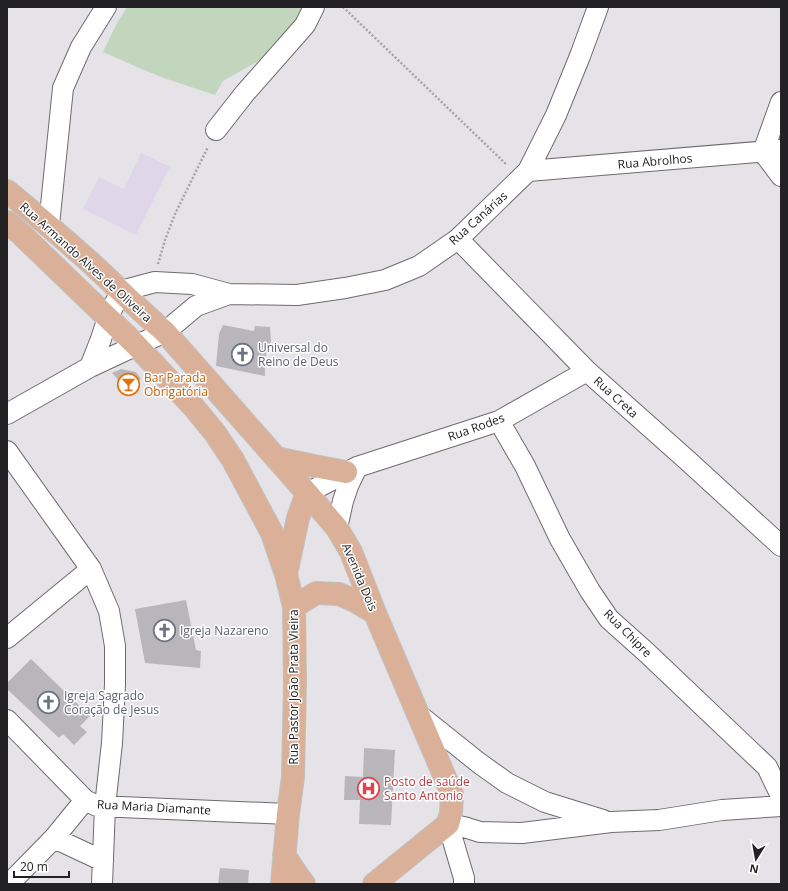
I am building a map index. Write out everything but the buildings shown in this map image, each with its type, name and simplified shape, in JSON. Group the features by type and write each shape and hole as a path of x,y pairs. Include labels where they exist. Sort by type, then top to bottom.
{"main road":[{"name":"Rua Armando Alves de Oliveira","path":"7,191 49,226 165,332"},
{"name":"Rua Armando Alves de Oliveira","path":"7,222 136,345"},
{"name":"Avenida Dois","path":"165,332 337,528 351,552 375,613 452,794 451,813 448,824"},
{"name":"Rua Pastor João Prata Vieira","path":"136,345 192,405 215,433 233,460 272,533 286,574 294,607 296,682 293,778 288,814 282,884"},
{"path":"276,458 314,466 351,469"},
{"path":"286,574 298,518 307,493"},
{"path":"294,607 316,593 339,594 355,601 375,613"},
{"path":"374,884 448,824"},
{"path":"284,855 304,884"}],"street":[{"path":"49,226 63,88 81,48 106,7"},
{"path":"216,130 245,93 305,25 314,7"},
{"name":"Rua Canárias","path":"121,291 155,282 192,284 229,294 297,295 385,280 419,266 458,239 524,175 556,115 598,7"},
{"path":"781,102 772,151 781,176"},
{"name":"Rua Abrolhos","path":"524,175 772,151"},
{"name":"Rua Creta","path":"458,239 587,371 781,546"},
{"path":"90,367 108,317 121,291"},
{"name":"Rua Canárias","path":"7,414 90,367 165,332 196,306 229,294"},
{"name":"Rua Rodes","path":"307,493 351,469 499,421 587,371"},
{"name":"Rua Chipre","path":"499,421 526,466 560,539 590,591 609,619 652,657 767,767 781,796"},
{"path":"7,450 91,569 109,611 115,646 115,684 112,743 105,806 102,884"},
{"path":"337,528 351,469"},
{"path":"7,638 91,569"},
{"path":"419,716 507,783 545,802 610,822"},
{"name":"Rua Maria Diamante","path":"7,720 85,800 96,806 288,814"},
{"path":"9,884 54,838 85,800"},
{"path":"464,884 464,878 448,824 480,832 522,833 610,822 659,820 722,810 781,806"},
{"path":"54,838 103,861"}],"path":[{"path":"344,7 524,175"},
{"path":"155,282 160,257 167,234 216,130"}],"shaded area":[{"path":"141,153 170,167 136,235 83,209 99,177 124,189"}],"green space":[{"path":"127,7 304,7 299,18 267,56 223,81 215,95 164,78 103,52 117,23"}],"place":[{"name":"Universal do Reino de Deus","path":"242,354"},
{"name":"Bar Parada Obrigatória","path":"128,384"},
{"name":"Igreja Nazareno","path":"165,630"},
{"name":"Igreja Sagrado Coração de Jesus","path":"49,702"},
{"name":"Posto de saúde Santo Antonio","path":"369,788"}]}
